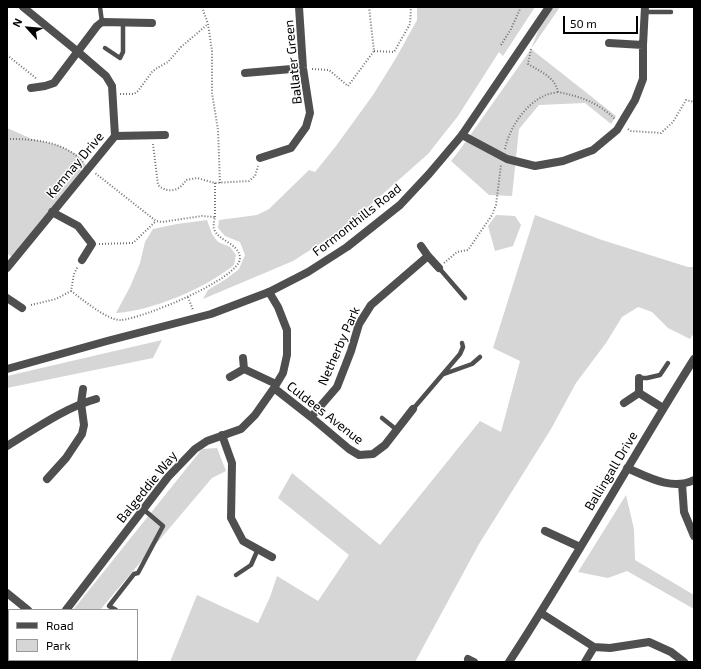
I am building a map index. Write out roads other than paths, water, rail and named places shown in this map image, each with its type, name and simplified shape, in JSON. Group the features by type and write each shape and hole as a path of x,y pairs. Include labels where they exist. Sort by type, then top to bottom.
{"street":[{"name":"Kemnay Drive","path":"7,268 115,136 112,86 106,76 23,7"},
{"name":"Ballater Green","path":"260,158 291,148 306,127 310,113 303,68 299,7"},
{"name":"Formonthills Road","path":"7,369 211,314 268,292 308,272 340,251 400,205 429,174 462,135 549,7"},
{"path":"462,135 503,157 535,166 563,161 593,150 617,130 635,100 643,79 644,9"},
{"path":"31,88 54,83 77,51 102,22 152,23"},
{"path":"609,43 643,45"},
{"path":"245,73 303,68"},
{"path":"115,136 165,135"},
{"path":"52,212 78,226 92,244 82,260"},
{"path":"421,246 439,268"},
{"name":"Netherby Park","path":"311,417 337,387 351,351 359,324 371,305 428,256"},
{"name":"Balgeddie Way","path":"67,609 168,477 195,449 207,441 241,429 255,415 275,386 283,372 287,355 287,330 278,307 268,292"},
{"path":"7,298 22,308"},
{"path":"230,377 244,369 243,358"},
{"name":"Ballingall Drive","path":"509,662 541,613 663,408 694,360"},
{"name":"Culdees Avenue","path":"244,369 275,386 349,449 359,455 373,454 386,445 413,409"},
{"path":"639,378 639,393"},
{"path":"47,479 66,458 82,434 84,425 81,403 83,389"},
{"path":"639,393 663,408"},
{"path":"624,403 639,393"},
{"path":"7,446 40,425 81,403 96,399"},
{"path":"222,435 232,463 231,518 243,541 272,557"},
{"path":"627,468 654,480 675,485 694,480"},
{"path":"682,484 684,512 694,536"},
{"path":"545,531 580,547"},
{"path":"7,593 27,609"},
{"path":"541,613 594,647 610,648 649,642 671,652 684,662"},
{"path":"585,662 594,647"}],"lane":[{"path":"100,7 102,22"},
{"path":"644,9 671,12"},
{"path":"106,48 120,58 123,52 123,23"},
{"path":"439,268 464,298"},
{"path":"413,409 460,354 463,347 462,343"},
{"path":"442,375 472,364 480,357"},
{"path":"639,378 648,378 660,375 668,363"},
{"path":"382,418 397,430"},
{"path":"107,608 134,574 138,573 163,526 144,509"},
{"path":"236,575 251,565 258,549"}]}
